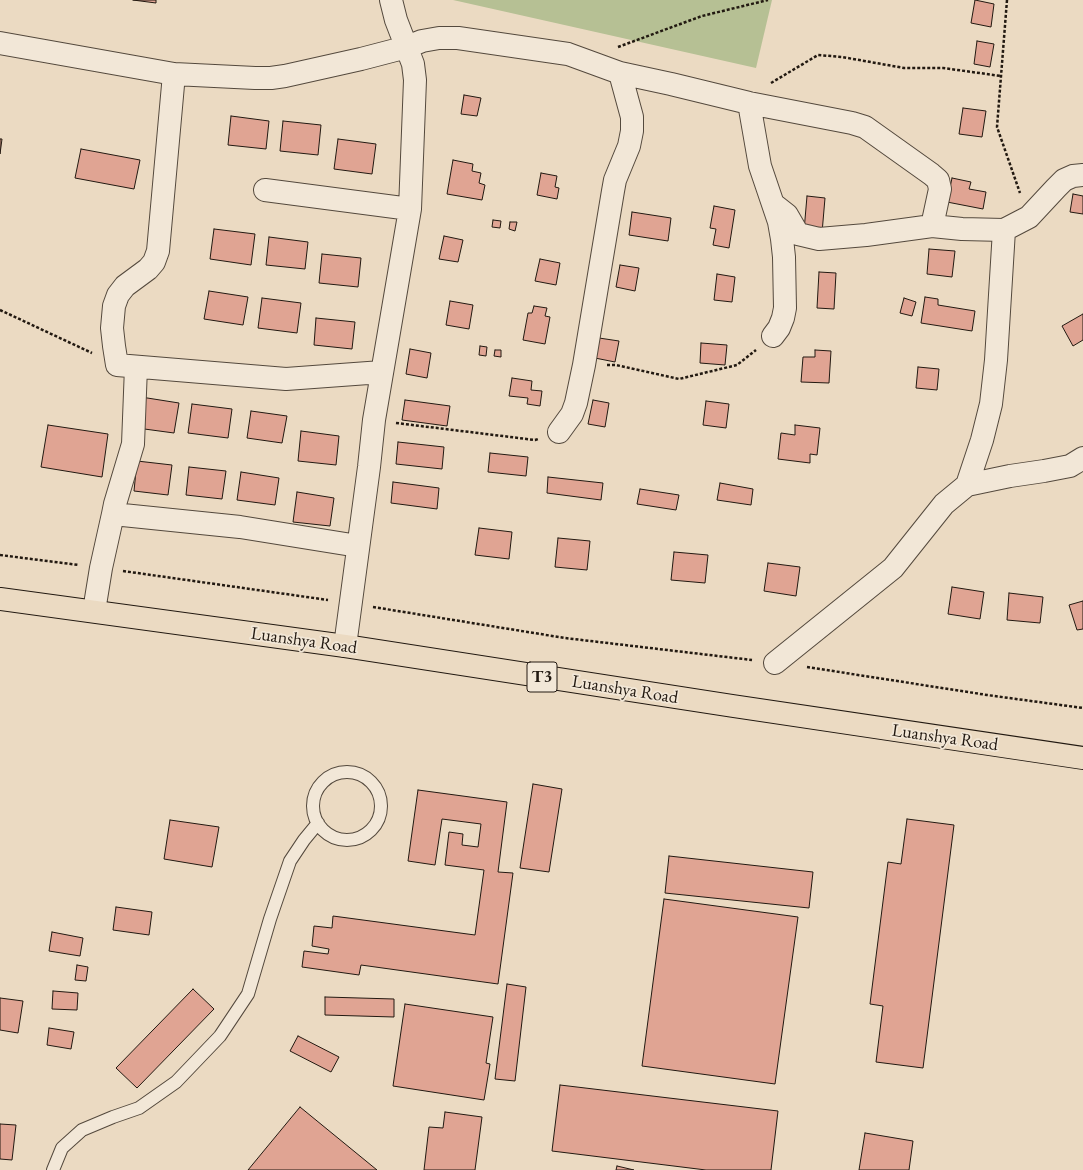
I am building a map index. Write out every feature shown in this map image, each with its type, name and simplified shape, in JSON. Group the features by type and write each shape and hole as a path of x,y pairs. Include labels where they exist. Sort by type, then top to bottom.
{"highway":[{"name":"Luanshya Road","path":"0,599 344,646 1083,758"}],"street":[{"path":"344,646 369,467 374,420 410,209 415,95 413,64 396,20 391,0"},
{"path":"0,43 174,74 271,78 361,59 407,47 422,41 439,38 458,38 568,54 620,74 865,127 938,180 940,189 932,226"},
{"path":"94,611 101,568 115,504 133,444 127,366 114,346 112,328 114,306 118,295 125,286 148,269 154,262 158,251 174,74"},
{"path":"559,432 572,414 576,402 584,365 612,191 629,146 632,131 632,117 620,74"},
{"path":"749,103 760,166 779,222 784,258 785,308 779,328 773,336"},
{"path":"773,204 786,215 798,234 818,239 866,235 932,226 962,230 1004,230 1029,217 1064,180 1073,176 1083,175"},
{"path":"266,190 410,209"},
{"path":"967,485 982,440 990,404 996,360 1004,230"},
{"path":"127,366 286,378 382,372"},
{"path":"775,663 893,568 944,504 967,485 1070,466 1083,458"},
{"path":"113,514 240,527 358,546"}],"lane":[{"path":"345,772 357,773 368,778 376,787 381,804 378,821 361,837 349,840 337,838 327,832 318,823 314,813 314,801 317,790 324,781 334,774 345,772"},
{"path":"53,1170 62,1148 82,1130 139,1108 145,1104 176,1082 220,1036 248,994 270,919 290,861 318,823"}],"path":[{"path":"585,60 702,16 768,0"},
{"path":"1007,0 997,127 1029,217"},
{"path":"749,103 757,91 818,55 842,57 904,68 943,68 1001,76"},
{"path":"0,310 27,324 127,366"},
{"path":"584,365 616,365 679,379 737,365 773,336"},
{"path":"374,420 535,440 559,432"},
{"path":"0,555 350,603 565,638 775,663 987,696 1083,708"}],"green space":[{"path":"453,0 772,0 756,68"}],"building":[{"path":"133,0 156,0 156,3"},
{"path":"975,0 994,4 991,27 971,23"},
{"path":"977,41 994,44 990,67 974,64"},
{"path":"464,95 481,98 477,116 461,114"},
{"path":"963,108 986,111 982,137 959,134"},
{"path":"231,116 269,121 266,149 228,145"},
{"path":"283,121 321,125 318,155 280,151"},
{"path":"0,139 2,139 0,154"},
{"path":"338,139 376,144 372,174 334,169"},
{"path":"81,149 140,160 134,189 75,178"},
{"path":"453,160 473,164 472,171 481,173 479,183 485,185 482,200 447,194"},
{"path":"541,173 557,176 555,187 559,188 557,199 537,195"},
{"path":"952,178 971,182 969,189 986,192 983,209 947,202"},
{"path":"1073,194 1083,196 1083,214 1070,212"},
{"path":"807,196 825,198 822,233 804,231"},
{"path":"714,206 735,210 729,248 713,245 716,229 710,228"},
{"path":"632,212 671,218 668,241 629,235"},
{"path":"493,220 501,221 500,228 492,227"},
{"path":"510,222 517,222 515,231 509,229"},
{"path":"214,229 255,234 251,265 210,259"},
{"path":"444,236 463,240 458,262 439,259"},
{"path":"269,237 308,242 305,269 266,265"},
{"path":"929,249 955,251 952,277 927,274"},
{"path":"322,254 361,258 358,287 319,283"},
{"path":"540,259 560,263 556,285 535,281"},
{"path":"620,265 639,268 635,291 616,287"},
{"path":"819,272 836,273 834,309 817,308"},
{"path":"717,274 735,277 732,302 714,300"},
{"path":"209,291 248,297 243,325 204,319"},
{"path":"925,297 938,299 938,305 975,311 972,331 921,323"},
{"path":"262,298 301,303 297,333 258,328"},
{"path":"904,298 916,302 912,316 900,313"},
{"path":"450,301 473,305 469,329 446,325"},
{"path":"534,306 547,308 545,316 550,317 545,344 523,340 528,313 532,313"},
{"path":"1083,314 1083,340 1073,346 1062,326"},
{"path":"316,318 355,322 352,349 314,345"},
{"path":"599,338 619,341 615,362 595,358"},
{"path":"701,343 727,345 725,365 700,363"},
{"path":"480,346 487,347 486,356 479,355"},
{"path":"410,349 431,353 427,378 406,374"},
{"path":"495,350 501,350 501,357 494,356"},
{"path":"815,350 831,351 829,383 801,382 803,357 815,357"},
{"path":"918,367 939,369 937,390 916,388"},
{"path":"512,378 532,381 531,390 542,391 540,406 527,404 528,398 509,396"},
{"path":"141,397 179,403 174,433 137,428"},
{"path":"405,400 450,406 447,426 402,420"},
{"path":"593,400 609,403 605,427 588,424"},
{"path":"706,401 729,404 726,428 703,425"},
{"path":"192,404 232,409 228,438 188,433"},
{"path":"251,411 287,416 282,443 247,438"},
{"path":"48,425 108,434 102,477 41,467"},
{"path":"795,425 820,428 817,455 810,454 810,463 778,459 781,433 795,435"},
{"path":"301,431 339,436 336,465 298,461"},
{"path":"398,442 444,447 442,469 396,464"},
{"path":"490,453 528,457 526,476 488,472"},
{"path":"137,461 172,465 168,495 134,491"},
{"path":"189,467 226,471 222,499 186,495"},
{"path":"241,472 279,478 275,505 237,500"},
{"path":"548,477 603,483 601,500 547,493"},
{"path":"393,482 439,488 437,509 391,503"},
{"path":"720,483 753,489 751,505 717,500"},
{"path":"640,489 679,495 676,510 637,504"},
{"path":"297,492 334,498 330,526 293,522"},
{"path":"479,528 512,532 509,559 475,555"},
{"path":"558,538 590,541 587,570 555,567"},
{"path":"674,552 708,555 705,583 671,580"},
{"path":"768,563 800,567 796,596 764,591"},
{"path":"952,587 984,592 980,619 948,614"},
{"path":"1009,593 1043,597 1040,623 1007,620"},
{"path":"1083,601 1083,629 1077,630 1069,605"},
{"path":"533,784 562,789 549,872 520,868"},
{"path":"418,790 507,802 498,872 513,873 498,984 361,965 359,975 302,967 304,951 328,954 329,949 312,946 314,926 332,928 333,916 475,935 484,870 445,865 449,832 463,834 462,845 478,847 481,824 442,819 435,865 408,861"},
{"path":"907,819 954,825 923,1068 876,1062 883,1006 870,1004 888,862 901,864"},
{"path":"170,820 219,827 212,867 164,859"},
{"path":"669,856 813,872 809,908 665,893"},
{"path":"664,899 798,917 775,1084 642,1066"},
{"path":"116,907 152,912 149,935 113,930"},
{"path":"52,932 83,938 80,956 49,951"},
{"path":"77,965 88,967 86,981 75,980"},
{"path":"507,984 526,987 515,1081 495,1079"},
{"path":"193,989 214,1009 137,1088 116,1068"},
{"path":"53,991 78,993 77,1010 52,1009"},
{"path":"325,997 394,999 394,1017 325,1015"},
{"path":"0,998 23,1001 18,1033 0,1030"},
{"path":"405,1004 493,1017 486,1063 490,1064 484,1100 393,1086"},
{"path":"49,1028 74,1032 71,1049 47,1045"},
{"path":"298,1036 339,1057 331,1072 290,1051"},
{"path":"560,1085 778,1111 771,1170 706,1170 552,1151"},
{"path":"300,1107 377,1170 248,1170"},
{"path":"445,1112 482,1117 475,1170 424,1170 429,1127 443,1128"},
{"path":"0,1124 16,1125 12,1160 0,1159"},
{"path":"865,1133 913,1141 909,1170 859,1170"},
{"path":"617,1166 634,1170 616,1170"}]}
